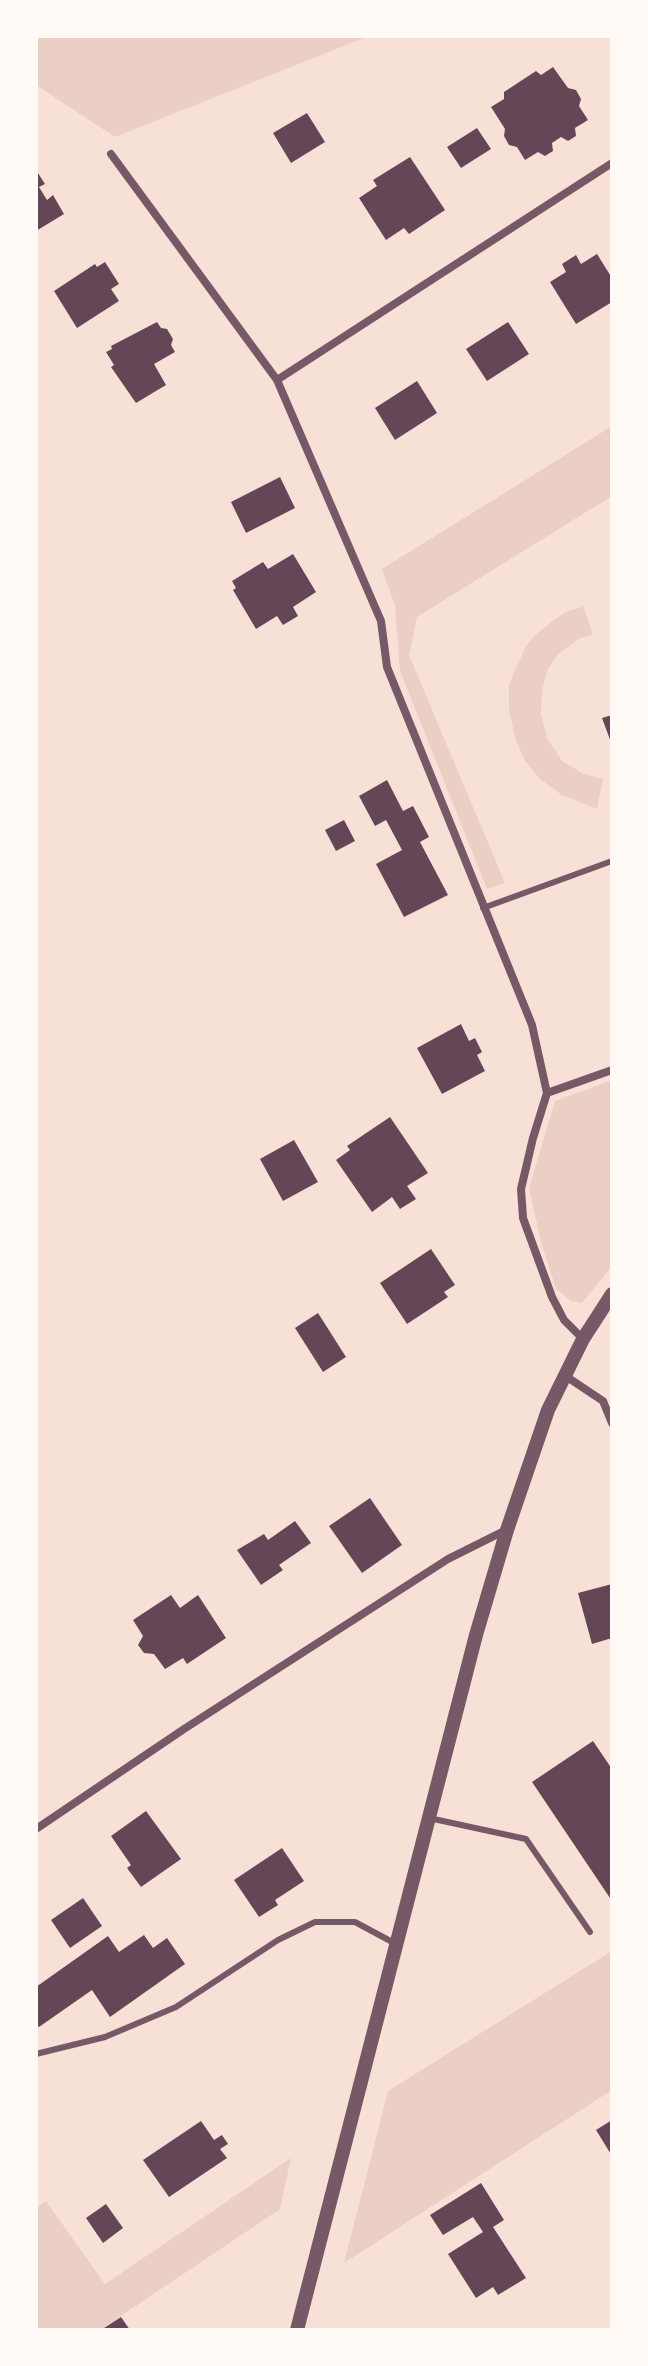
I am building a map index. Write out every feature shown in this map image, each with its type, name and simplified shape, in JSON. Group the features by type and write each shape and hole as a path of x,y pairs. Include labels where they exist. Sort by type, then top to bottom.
{"street":[{"path":"111,154 277,380 381,621 387,667 532,1025 547,1093 521,1189 523,1218 552,1297 564,1320 583,1339"},
{"path":"277,380 612,163"},
{"path":"547,1093 612,1070"},
{"path":"297,2330 476,1635 507,1530 532,1450 564,1375 612,1294"},
{"path":"564,1375 603,1401 612,1423"},
{"path":"36,1829 184,1729 448,1559 507,1530"}],"lane":[{"path":"483,908 612,861"},
{"path":"429,1818 526,1839 590,1932"},
{"path":"36,2054 105,2037 176,2007 278,1940 315,1922 355,1922 396,1944"}],"shaded area":[{"path":"36,36 369,36 115,137 36,85"},
{"path":"612,426 612,496 417,617 409,655 505,883 487,889 400,671 395,606 382,569"},
{"path":"583,606 593,635 580,638 558,654 548,669 542,690 541,713 547,738 562,761 584,774 603,779 597,809 562,795 541,780 525,761 509,711 509,684 526,646 537,633 564,613"},
{"path":"612,1080 612,1266 582,1303 571,1301 556,1289 529,1188 555,1101"},
{"path":"612,1951 612,2090 344,2263 388,2091"},
{"path":"291,2158 280,2209 100,2330 36,2330 36,2208 46,2201 105,2284"}],"building":[{"path":"553,67 568,88 576,90 581,99 579,106 588,120 575,128 576,136 568,141 561,137 552,143 553,151 545,156 538,152 525,160 517,147 509,145 504,136 505,129 491,107 504,99 504,92 536,71 541,75"},
{"path":"307,113 325,142 291,163 273,133"},
{"path":"477,128 491,149 461,168 447,147"},
{"path":"410,157 445,210 409,234 404,228 386,240 359,198 377,186 373,180"},
{"path":"36,170 45,184 39,187 47,200 53,195 64,214 36,231"},
{"path":"597,254 612,278 612,302 576,324 550,282 566,272 562,264 576,255 581,264"},
{"path":"105,262 119,284 111,289 119,301 77,328 54,291 95,264 97,267"},
{"path":"157,322 161,328 167,329 173,339 171,345 175,352 154,364 166,385 136,403 111,367 114,365 106,352 112,349 111,346"},
{"path":"508,322 529,354 487,381 466,349"},
{"path":"417,381 437,413 395,440 375,408"},
{"path":"280,477 295,508 246,533 231,502"},
{"path":"293,554 316,592 293,607 298,616 283,625 277,616 256,629 233,590 236,588 232,581 263,562 268,569"},
{"path":"612,715 612,745 602,718"},
{"path":"387,780 403,811 413,806 429,837 420,842 448,895 404,917 376,864 402,850 386,820 375,826 359,796"},
{"path":"344,820 355,841 336,851 325,830"},
{"path":"461,1024 469,1041 475,1038 482,1052 477,1055 485,1071 442,1094 417,1048"},
{"path":"390,1117 428,1173 407,1186 416,1199 400,1209 392,1197 372,1212 336,1160 350,1150 347,1146"},
{"path":"294,1140 318,1182 283,1201 260,1159"},
{"path":"431,1249 455,1285 444,1292 448,1297 407,1324 380,1283"},
{"path":"318,1313 346,1357 323,1372 295,1328"},
{"path":"370,1498 402,1545 362,1573 329,1526"},
{"path":"295,1521 311,1543 279,1565 283,1570 261,1585 237,1550 264,1534 268,1540"},
{"path":"612,1584 612,1638 592,1644 578,1593"},
{"path":"171,1595 180,1608 198,1595 226,1638 187,1664 183,1658 165,1669 154,1654 144,1653 138,1645 143,1636 133,1620"},
{"path":"593,1741 612,1769 612,1901 532,1782"},
{"path":"146,1811 181,1859 141,1887 127,1868 131,1865 111,1836"},
{"path":"282,1848 304,1881 275,1900 278,1905 259,1917 234,1880"},
{"path":"83,1898 102,1926 70,1948 51,1920"},
{"path":"144,1935 153,1948 167,1938 185,1964 110,2017 92,1990 39,2027 36,2023 36,1987 108,1936 119,1952"},
{"path":"612,2120 612,2156 596,2130"},
{"path":"201,2121 214,2140 222,2135 228,2144 220,2149 227,2158 169,2197 143,2160"},
{"path":"481,2183 504,2220 493,2227 526,2278 498,2295 493,2287 476,2298 448,2254 483,2232 473,2217 443,2235 430,2215"},
{"path":"106,2204 123,2228 103,2243 86,2218"},
{"path":"121,2317 130,2330 101,2330"}]}
